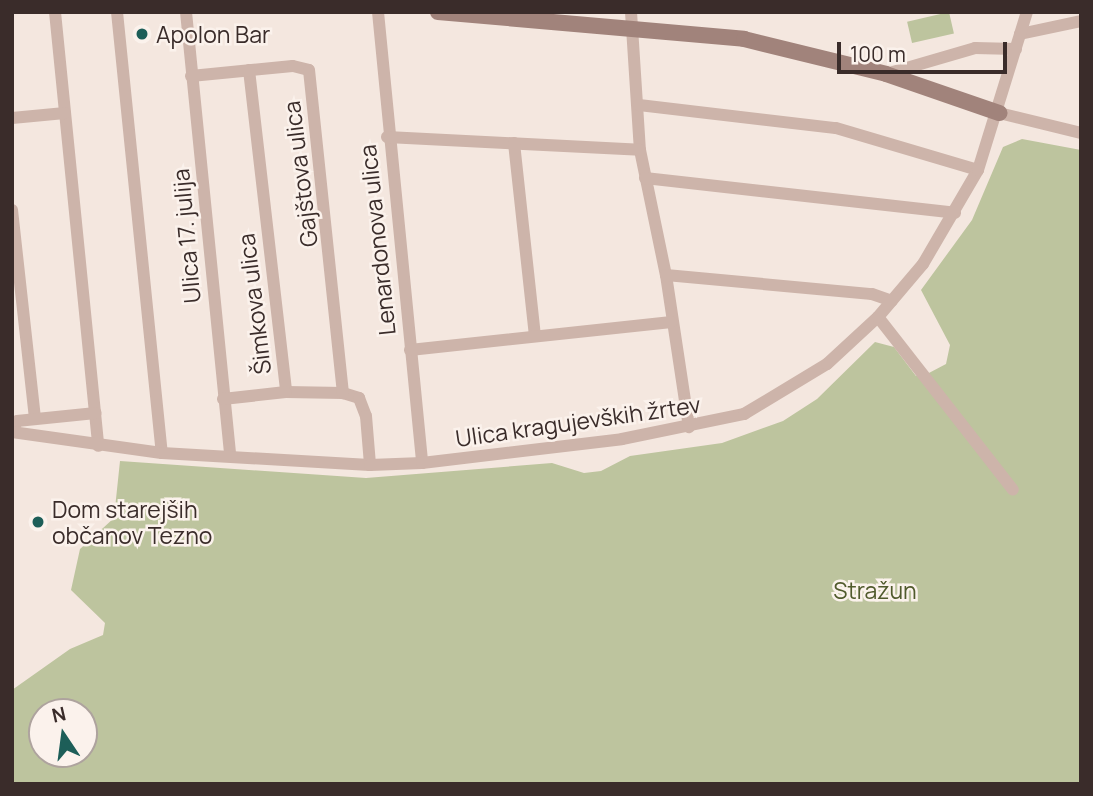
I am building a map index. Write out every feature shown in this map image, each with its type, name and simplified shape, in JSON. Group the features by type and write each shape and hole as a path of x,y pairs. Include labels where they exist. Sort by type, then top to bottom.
{"street":[{"path":"55,12 98,446"},
{"path":"117,12 162,453"},
{"name":"Ulica 17. julija","path":"186,12 230,455"},
{"name":"Lenardonova ulica","path":"378,12 387,136 422,463"},
{"path":"438,12 632,20 744,40 886,74 999,113 1081,133"},
{"name":"Ulica kragujevških žrtev","path":"12,432 162,453 370,465 422,463 689,428 744,415 797,386 878,317 923,264 956,213 978,170 999,113 1027,12"},
{"path":"632,20 640,150 666,275 689,428"},
{"path":"1020,33 1081,20"},
{"path":"886,74 975,48 1016,49"},
{"name":"Gajštova ulica","path":"191,76 303,65 309,69 343,393"},
{"name":"Šimkova ulica","path":"249,70 286,392 343,393"},
{"path":"639,105 836,128 978,170"},
{"path":"12,118 65,113"},
{"path":"387,136 640,150"},
{"path":"514,144 535,335"},
{"path":"645,178 956,213"},
{"path":"12,210 35,419"},
{"path":"666,275 872,294 892,301"},
{"path":"878,317 1013,490"},
{"path":"410,350 672,322"},
{"path":"223,399 286,392"},
{"path":"343,393 363,403 370,465"},
{"path":"12,432 16,421 96,413"}],"green space":[{"path":"949,12 954,33 912,43 907,22"},
{"name":"Stražun","path":"1022,139 1081,150 1081,784 12,784 12,690 70,649 103,635 105,623 71,590 80,549 114,518 120,461 366,478 552,463 584,473 601,471 630,456 722,443 783,421 817,399 875,342 894,347 916,376 927,374 946,364 950,345 921,290 972,220 1003,147"}],"place":[{"name":"Apolon Bar","path":"142,34"},
{"name":"Dom starejših občanov Tezno","path":"38,522"}]}
